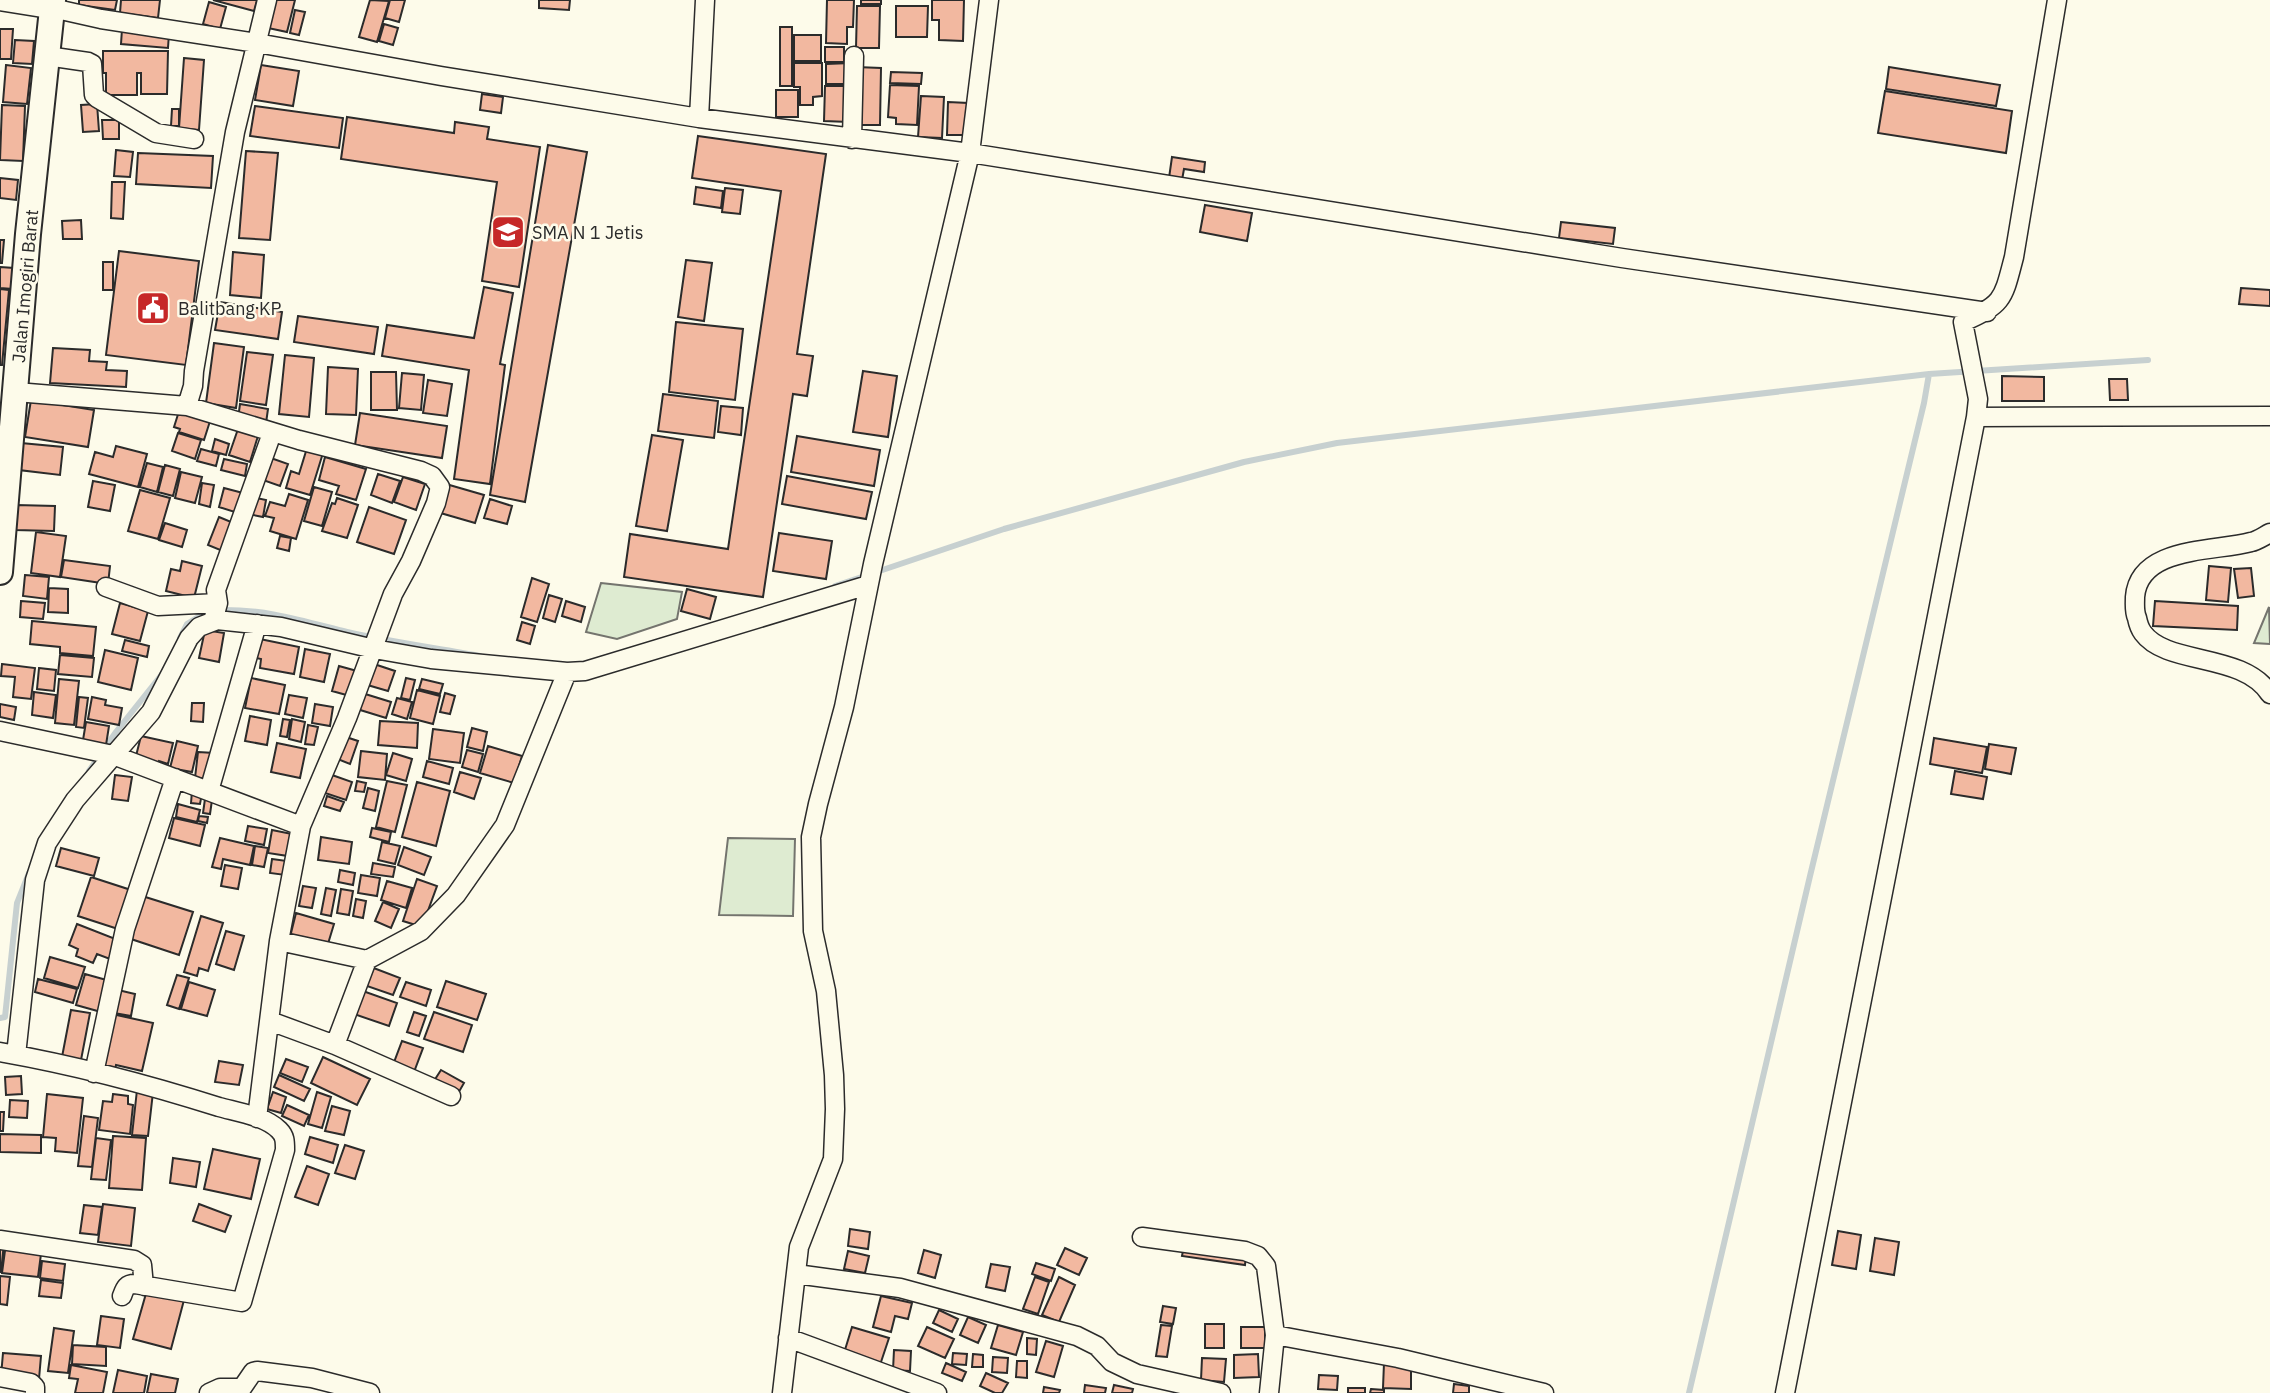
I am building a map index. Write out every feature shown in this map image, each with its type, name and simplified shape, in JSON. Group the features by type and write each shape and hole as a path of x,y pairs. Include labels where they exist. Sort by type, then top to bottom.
{"main road":[{"name":"Jalan Imogiri Barat","path":"0,562 30,209 53,4"}],"street":[{"path":"2,0 53,4 101,19 699,118 970,153 1622,258 1987,312"},
{"path":"187,406 193,386 236,132 267,0"},
{"path":"699,118 705,0"},
{"path":"782,1393 799,1247 833,1159 835,1109 826,991 813,931 811,838 844,708 870,576 970,153 989,0"},
{"path":"1785,1393 1977,408 1963,322 1987,312 2004,295 2014,257 2057,0"},
{"path":"47,56 92,64 94,95 97,98 156,134 194,139"},
{"path":"852,139 854,56"},
{"path":"16,392 187,406 272,433 421,471 432,476 440,487 436,503 411,561 393,594 375,647 301,826 279,941 257,1118"},
{"path":"1977,408 2269,410"},
{"path":"122,1296 125,1287 130,1284 242,1302 285,1150 285,1138 278,1129 257,1118 140,1083 8,1054 40,860 47,843 103,753 151,712 189,638 215,612 216,590 272,433"},
{"path":"2270,533 2252,542 2199,550 2160,561 2142,575 2136,588 2134,612 2143,633 2160,647 2219,663 2250,676 2264,685 2270,694"},
{"path":"107,587 158,606 215,612 257,624 431,659 567,672 584,671 623,660 870,576"},
{"path":"209,791 257,624"},
{"path":"279,941 367,960 421,931 456,895 505,825 567,672"},
{"path":"0,731 103,753 301,826"},
{"path":"94,1073 125,929 175,778"},
{"path":"335,1045 367,960"},
{"path":"270,1021 335,1045 451,1096"},
{"path":"1142,1237 1245,1251 1258,1256 1266,1266 1275,1335 1269,1393"},
{"path":"0,1240 134,1260 142,1265 144,1286"},
{"path":"796,1274 900,1287 1077,1336 1097,1346 1112,1362 1137,1374 1221,1393"},
{"path":"1275,1335 1398,1359 1544,1393"},
{"path":"788,1338 916,1389 937,1393"},
{"path":"209,1393 220,1388 243,1388 253,1372 257,1371 312,1378 370,1393"},
{"path":"0,1377 31,1383 35,1393"}],"green space":[{"path":"601,583 682,592 677,619 617,639 586,632"},
{"path":"2269,607 2270,644 2254,643"},
{"path":"728,838 795,839 793,916 719,915"}],"building":[{"path":"79,0 117,0 115,10 79,5"},
{"path":"121,0 160,0 158,18 120,13"},
{"path":"213,0 257,0 254,11"},
{"path":"274,0 295,0 287,32 268,28"},
{"path":"370,0 389,1 377,42 359,37"},
{"path":"390,0 405,0 399,22 385,18"},
{"path":"539,0 570,0 569,10 539,8"},
{"path":"827,0 854,0 853,27 847,27 847,44 826,43"},
{"path":"861,0 881,0 881,4 861,4"},
{"path":"932,0 964,0 963,41 939,40 939,20 932,20"},
{"path":"209,2 226,7 220,29 203,24"},
{"path":"857,6 880,6 879,48 856,48"},
{"path":"896,6 928,6 927,37 896,37"},
{"path":"295,10 305,12 299,35 290,33"},
{"path":"384,24 398,28 393,45 379,41"},
{"path":"780,27 792,27 792,86 780,86"},
{"path":"0,29 13,29 11,59 0,59"},
{"path":"122,29 169,33 168,48 121,44"},
{"path":"794,35 821,35 821,61 794,61"},
{"path":"15,40 34,41 32,64 13,63"},
{"path":"825,47 844,47 844,62 825,62"},
{"path":"103,51 168,51 167,94 141,94 141,73 137,73 137,95 106,95"},
{"path":"184,58 204,60 199,130 179,128"},
{"path":"794,63 822,63 822,96 813,97 813,105 800,105 800,87 794,87"},
{"path":"851,63 851,84 826,84 826,64"},
{"path":"6,65 31,68 27,104 3,102"},
{"path":"261,65 299,71 293,106 255,100"},
{"path":"856,67 881,68 880,125 855,125"},
{"path":"1889,67 2000,85 1996,106 1886,89"},
{"path":"891,72 922,73 921,84 890,83"},
{"path":"890,85 919,86 917,125 896,124 896,118 888,117"},
{"path":"825,86 850,86 849,122 824,121"},
{"path":"776,90 798,90 798,117 776,117"},
{"path":"1885,91 2012,111 2006,153 1878,133"},
{"path":"482,94 503,97 501,113 480,110"},
{"path":"921,96 944,97 942,138 918,137"},
{"path":"948,102 968,103 967,135 947,135"},
{"path":"97,104 99,131 83,132 81,105"},
{"path":"2,105 25,106 23,161 0,160"},
{"path":"255,106 343,118 339,148 250,136"},
{"path":"172,109 179,109 179,126 171,126"},
{"name":"SMA N 1 Jetis","path":"347,117 454,133 455,122 489,127 487,139 540,147 519,287 482,281 497,182 341,159"},
{"path":"102,120 119,120 119,139 103,139"},
{"path":"698,136 826,154 797,354 813,356 807,396 793,394 763,597 624,577 630,534 728,549 781,191 692,178"},
{"path":"548,145 587,152 525,502 490,495"},
{"path":"116,150 133,152 130,177 114,176"},
{"path":"246,151 278,153 270,240 239,238"},
{"path":"138,153 213,156 211,188 136,184"},
{"path":"1172,157 1205,162 1204,172 1184,169 1182,180 1169,178"},
{"path":"0,178 18,180 16,200 0,198"},
{"path":"112,182 125,182 123,219 111,218"},
{"path":"696,187 723,191 721,208 694,204"},
{"path":"725,188 743,190 740,214 722,212"},
{"path":"1205,205 1252,213 1247,241 1200,232"},
{"path":"81,220 82,239 63,239 62,221"},
{"path":"1561,222 1615,228 1613,244 1559,238"},
{"path":"0,240 4,240 2,263 0,263"},
{"name":"Balitbang KP","path":"119,251 199,261 186,365 106,355"},
{"path":"233,252 264,255 261,298 230,295"},
{"path":"686,260 712,263 704,321 678,317"},
{"path":"103,262 113,262 113,290 103,290"},
{"path":"0,267 14,268 13,289 0,288"},
{"path":"484,287 513,293 500,364 505,365 490,484 454,479 469,370 382,356 387,325 474,338"},
{"path":"2241,288 2270,290 2270,306 2239,304"},
{"path":"0,289 9,290 2,365 0,365"},
{"path":"220,302 282,312 278,339 215,330"},
{"path":"298,316 378,327 374,354 294,342"},
{"path":"676,322 743,329 735,400 669,392"},
{"path":"214,343 244,347 236,408 206,403"},
{"path":"53,348 90,350 89,361 107,362 106,370 127,371 126,387 50,383"},
{"path":"247,352 273,355 266,405 240,401"},
{"path":"285,355 314,358 309,417 279,414"},
{"path":"328,367 358,369 356,415 326,414"},
{"path":"863,371 897,376 888,437 853,432"},
{"path":"371,372 396,372 397,410 371,410"},
{"path":"402,373 424,375 421,410 399,408"},
{"path":"2002,376 2044,377 2044,401 2002,401"},
{"path":"2109,379 2127,379 2128,400 2110,400"},
{"path":"428,380 452,384 447,416 423,413"},
{"path":"663,394 718,401 714,438 658,431"},
{"path":"31,400 94,410 88,447 25,437"},
{"path":"240,404 268,409 266,423 238,419"},
{"path":"721,406 743,408 741,435 718,432"},
{"path":"180,408 211,418 204,440 179,432 180,429 174,427"},
{"path":"360,413 447,426 442,458 355,445"},
{"path":"238,429 258,436 250,462 229,455"},
{"path":"178,433 201,440 195,459 172,451"},
{"path":"652,435 683,440 667,531 636,526"},
{"path":"797,436 880,450 874,486 791,472"},
{"path":"215,439 229,444 226,455 212,451"},
{"path":"21,443 63,447 60,475 19,470"},
{"path":"116,446 147,454 138,487 89,474 95,452 113,457"},
{"path":"307,448 323,453 310,495 286,488 291,471 299,474"},
{"path":"201,449 219,454 216,466 197,461"},
{"path":"268,457 288,464 280,486 260,479"},
{"path":"325,457 366,469 356,500 336,494 339,486 319,480"},
{"path":"224,459 247,464 245,476 221,470"},
{"path":"147,463 163,467 157,492 140,487"},
{"path":"165,465 180,469 173,496 158,492"},
{"path":"181,472 202,477 195,503 175,498"},
{"path":"378,474 400,481 392,503 371,495"},
{"path":"787,476 872,492 866,519 782,504"},
{"path":"403,477 425,484 416,510 394,502"},
{"path":"93,481 115,485 110,511 88,507"},
{"path":"202,483 214,485 210,507 199,504"},
{"path":"446,484 484,495 475,523 437,512"},
{"path":"314,487 332,492 322,526 304,521"},
{"path":"224,488 243,493 238,513 219,507"},
{"path":"140,490 170,498 158,539 128,531"},
{"path":"289,494 308,500 296,539 270,531 274,518 265,516 270,502 285,506"},
{"path":"252,497 266,500 263,517 248,514"},
{"path":"337,498 358,505 347,538 322,531 332,503 335,504"},
{"path":"490,499 512,506 507,524 484,518"},
{"path":"16,505 55,506 54,531 15,530"},
{"path":"369,507 406,520 394,554 357,542"},
{"path":"219,517 236,524 225,552 208,545"},
{"path":"165,523 187,530 182,547 159,540"},
{"path":"36,532 66,536 60,577 31,573"},
{"path":"779,533 832,541 826,579 773,571"},
{"path":"280,536 291,538 289,551 277,548"},
{"path":"64,560 110,566 108,584 61,577"},
{"path":"182,561 202,566 194,598 166,591 171,569 180,571"},
{"path":"2209,566 2231,568 2228,602 2206,600"},
{"path":"2251,568 2254,596 2238,598 2234,569"},
{"path":"25,575 49,577 47,599 23,596"},
{"path":"532,578 549,584 537,622 521,617"},
{"path":"49,588 68,589 68,613 48,612"},
{"path":"687,589 716,597 710,619 681,611"},
{"path":"549,595 562,599 555,622 543,618"},
{"path":"21,601 45,603 43,619 20,617"},
{"path":"566,601 585,607 581,622 562,616"},
{"path":"2155,601 2238,606 2237,630 2153,626"},
{"path":"120,603 148,611 140,641 112,634"},
{"path":"32,621 96,627 93,656 60,653 60,647 30,644"},
{"path":"522,622 535,626 530,644 517,640"},
{"path":"205,630 224,633 219,662 199,658"},
{"path":"255,638 299,647 294,674 260,668 261,659 251,657"},
{"path":"125,640 149,646 147,657 122,651"},
{"path":"305,649 330,654 324,682 300,677"},
{"path":"105,650 138,658 131,690 98,682"},
{"path":"60,655 94,658 92,677 58,674"},
{"path":"371,663 395,671 388,691 364,684"},
{"path":"2,664 35,668 31,699 13,697 15,677 1,676"},
{"path":"339,666 357,671 350,696 332,691"},
{"path":"39,668 56,670 54,691 37,689"},
{"path":"251,678 285,685 279,714 245,708"},
{"path":"406,678 415,680 410,700 401,698"},
{"path":"59,679 79,681 74,725 55,723"},
{"path":"422,679 443,684 440,694 419,689"},
{"path":"417,690 440,696 433,724 410,718"},
{"path":"34,692 56,695 53,718 32,715"},
{"path":"362,693 391,702 386,718 357,709"},
{"path":"445,693 455,696 450,714 440,712"},
{"path":"289,695 307,698 303,718 285,714"},
{"path":"79,697 88,698 84,728 76,727"},
{"path":"92,697 106,700 105,705 122,708 119,725 88,719"},
{"path":"397,698 412,702 407,719 392,714"},
{"path":"192,703 204,703 203,722 191,721"},
{"path":"0,704 16,707 14,720 0,717"},
{"path":"315,704 333,707 330,726 312,723"},
{"path":"250,716 271,720 267,745 245,741"},
{"path":"283,719 290,720 287,737 280,736"},
{"path":"292,719 305,722 301,742 289,739"},
{"path":"380,721 418,723 417,748 378,745"},
{"path":"86,722 109,726 106,745 83,740"},
{"path":"308,725 318,727 314,745 305,744"},
{"path":"472,728 487,732 483,751 467,747"},
{"path":"433,729 464,733 460,763 429,759"},
{"path":"141,736 173,743 168,764 159,761 157,768 136,756"},
{"path":"343,736 358,741 350,764 335,758"},
{"path":"1934,738 1987,747 1982,773 1930,764"},
{"path":"177,741 198,746 192,772 170,768"},
{"path":"277,743 306,749 300,778 271,772"},
{"path":"1989,744 2016,748 2011,774 1985,769"},
{"path":"488,746 522,756 514,783 480,773"},
{"path":"467,750 483,754 478,772 462,767"},
{"path":"361,751 387,754 385,780 358,777"},
{"path":"198,752 214,753 212,779 195,778"},
{"path":"393,753 412,759 406,781 386,775"},
{"path":"427,761 453,768 449,784 423,777"},
{"path":"1955,771 1987,777 1983,799 1951,794"},
{"path":"460,772 481,778 474,799 454,792"},
{"path":"115,775 132,777 128,801 112,799"},
{"path":"332,775 352,782 346,800 325,793"},
{"path":"357,781 366,783 364,792 355,791"},
{"path":"387,781 407,785 395,832 376,827"},
{"path":"417,782 450,791 436,846 402,837"},
{"path":"368,788 379,791 375,811 363,808"},
{"path":"192,791 202,793 200,804 191,803"},
{"path":"327,796 344,802 340,811 324,806"},
{"path":"205,799 212,800 210,814 203,813"},
{"path":"178,804 200,810 197,822 176,817"},
{"path":"199,816 208,817 207,823 198,821"},
{"path":"174,818 205,825 200,846 169,838"},
{"path":"248,826 267,829 264,845 245,841"},
{"path":"372,828 391,832 389,842 370,837"},
{"path":"272,830 292,834 288,856 268,853"},
{"path":"321,837 352,842 349,864 318,860"},
{"path":"220,838 254,846 250,865 223,859 221,869 212,867"},
{"path":"382,842 400,846 395,864 378,860"},
{"path":"255,846 268,848 264,867 252,865"},
{"path":"404,847 431,857 424,875 398,865"},
{"path":"61,848 99,858 94,876 56,866"},
{"path":"272,859 287,861 285,875 270,873"},
{"path":"373,863 395,867 393,877 371,874"},
{"path":"225,865 242,868 238,889 221,886"},
{"path":"340,870 355,873 353,885 338,882"},
{"path":"361,875 380,878 377,896 358,893"},
{"path":"91,877 134,891 121,930 78,916"},
{"path":"417,879 437,886 422,927 403,921"},
{"path":"387,881 412,888 406,908 381,900"},
{"path":"303,886 316,888 312,908 299,906"},
{"path":"326,888 336,890 331,916 321,914"},
{"path":"341,889 353,891 349,915 337,913"},
{"path":"139,895 193,912 179,955 125,937"},
{"path":"356,899 366,901 363,918 353,916"},
{"path":"383,902 399,909 391,928 375,921"},
{"path":"296,913 334,924 327,947 290,937"},
{"path":"201,916 223,923 208,971 199,968 197,976 184,972"},
{"path":"77,924 118,940 110,959 97,954 93,963 76,956 78,949 69,945"},
{"path":"226,931 244,936 234,970 216,964"},
{"path":"50,957 85,967 78,988 44,978"},
{"path":"371,967 400,978 393,995 364,985"},
{"path":"85,974 110,981 101,1012 76,1005"},
{"path":"177,975 189,978 179,1009 167,1005"},
{"path":"38,979 77,989 73,1003 35,992"},
{"path":"446,981 486,994 477,1020 437,1007"},
{"path":"189,982 215,990 207,1016 181,1009"},
{"path":"406,982 431,990 426,1006 400,997"},
{"path":"118,990 135,994 131,1016 114,1013"},
{"path":"360,990 397,1003 389,1026 351,1013"},
{"path":"71,1010 90,1013 81,1060 62,1057"},
{"path":"414,1012 426,1016 419,1036 407,1032"},
{"path":"434,1012 472,1025 463,1052 424,1039"},
{"path":"112,1014 153,1023 142,1071 116,1065 115,1070 101,1067"},
{"path":"402,1041 423,1048 414,1072 393,1065"},
{"path":"323,1057 370,1079 357,1105 311,1083"},
{"path":"286,1059 308,1067 302,1082 280,1073"},
{"path":"219,1061 243,1065 239,1085 215,1082"},
{"path":"441,1070 464,1083 456,1097 432,1084"},
{"path":"279,1075 310,1089 304,1101 274,1087"},
{"path":"21,1076 22,1094 6,1095 5,1077"},
{"path":"137,1090 153,1092 148,1136 132,1135"},
{"path":"273,1092 286,1097 281,1113 267,1109"},
{"path":"317,1092 331,1097 322,1128 308,1124"},
{"path":"47,1094 83,1098 77,1153 55,1151 56,1138 43,1137"},
{"path":"113,1094 128,1096 128,1104 133,1105 130,1134 99,1130 103,1101 112,1102"},
{"path":"10,1100 28,1101 27,1118 9,1117"},
{"path":"287,1105 309,1115 304,1126 282,1116"},
{"path":"332,1106 350,1111 344,1135 325,1131"},
{"path":"0,1112 4,1112 3,1131 0,1131"},
{"path":"84,1116 98,1118 92,1167 78,1166"},
{"path":"0,1134 41,1135 41,1153 0,1152"},
{"path":"113,1136 146,1138 142,1190 109,1188"},
{"path":"310,1137 338,1145 333,1163 305,1154"},
{"path":"96,1138 111,1140 106,1180 91,1179"},
{"path":"345,1145 364,1151 355,1179 335,1173"},
{"path":"213,1149 260,1159 251,1199 204,1189"},
{"path":"173,1158 200,1162 196,1187 170,1183"},
{"path":"307,1166 329,1174 318,1205 295,1197"},
{"path":"103,1204 135,1208 131,1246 98,1242"},
{"path":"199,1204 231,1216 225,1232 193,1221"},
{"path":"84,1205 102,1207 98,1235 80,1233"},
{"path":"850,1229 870,1232 868,1249 848,1246"},
{"path":"1838,1231 1861,1235 1856,1269 1832,1265"},
{"path":"1875,1238 1899,1242 1894,1275 1870,1271"},
{"path":"0,1243 4,1243 1,1272 0,1272"},
{"path":"6,1243 41,1254 38,1277 2,1273"},
{"path":"1184,1246 1246,1255 1245,1265 1182,1256"},
{"path":"1065,1248 1087,1258 1079,1275 1057,1265"},
{"path":"924,1250 941,1255 935,1278 918,1273"},
{"path":"848,1251 869,1256 865,1273 844,1269"},
{"path":"42,1261 65,1264 63,1281 40,1278"},
{"path":"1036,1263 1055,1269 1051,1281 1032,1274"},
{"path":"991,1264 1010,1267 1005,1291 986,1287"},
{"path":"0,1276 10,1277 7,1305 0,1304"},
{"path":"1035,1277 1049,1282 1038,1314 1023,1309"},
{"path":"1059,1277 1075,1285 1059,1322 1042,1315"},
{"path":"41,1280 63,1283 61,1298 39,1296"},
{"path":"147,1290 184,1300 171,1349 133,1339"},
{"path":"881,1296 912,1303 908,1319 895,1316 891,1332 873,1327"},
{"path":"1163,1306 1176,1308 1173,1324 1160,1322"},
{"path":"939,1310 958,1319 952,1332 933,1323"},
{"path":"101,1316 124,1319 120,1348 97,1345"},
{"path":"968,1317 986,1325 978,1343 960,1335"},
{"path":"1205,1324 1224,1324 1224,1348 1205,1348"},
{"path":"998,1325 1023,1332 1016,1355 991,1348"},
{"path":"1161,1325 1172,1326 1167,1357 1156,1356"},
{"path":"852,1327 889,1338 880,1365 844,1353"},
{"path":"927,1327 954,1339 945,1358 918,1346"},
{"path":"1241,1327 1265,1327 1265,1348 1241,1348"},
{"path":"54,1328 74,1331 68,1373 48,1371"},
{"path":"1027,1338 1037,1339 1036,1355 1027,1354"},
{"path":"1046,1341 1063,1346 1054,1377 1036,1372"},
{"path":"73,1345 106,1347 106,1366 72,1364"},
{"path":"894,1350 911,1351 910,1371 893,1370"},
{"path":"3,1353 41,1356 39,1379 1,1376"},
{"path":"953,1353 967,1354 966,1365 952,1364"},
{"path":"973,1354 983,1355 983,1367 972,1367"},
{"path":"1258,1354 1259,1377 1234,1378 1234,1355"},
{"path":"993,1357 1008,1358 1007,1373 992,1372"},
{"path":"1202,1358 1226,1359 1224,1382 1201,1380"},
{"path":"1017,1361 1027,1361 1027,1378 1016,1377"},
{"path":"946,1363 966,1372 962,1381 942,1373"},
{"path":"1384,1363 1411,1364 1411,1389 1383,1388"},
{"path":"71,1365 107,1372 103,1393 75,1393 78,1379 69,1378"},
{"path":"118,1370 147,1376 144,1393 113,1393"},
{"path":"986,1373 1008,1383 1002,1393 995,1393 980,1386"},
{"path":"151,1374 178,1379 175,1393 147,1393"},
{"path":"1319,1375 1338,1376 1337,1390 1318,1389"},
{"path":"1454,1384 1469,1386 1469,1393 1453,1393"},
{"path":"1085,1385 1106,1388 1105,1393 1084,1393"},
{"path":"1114,1385 1133,1389 1132,1393 1112,1393"},
{"path":"1044,1387 1060,1390 1059,1393 1043,1393"},
{"path":"1348,1388 1365,1388 1365,1393 1348,1393"},
{"path":"1371,1389 1384,1390 1384,1393 1370,1393"}],"waterway":[{"path":"835,586 1004,529 1244,462 1337,443 1929,374 2148,360"},
{"path":"1689,1393 1929,374"},
{"path":"219,610 269,614 364,636 480,656"},
{"path":"180,638 187,624 208,611"},
{"path":"89,771 163,673"},
{"path":"0,1018 5,1017 17,903 29,873"}],"place":[{"name":"SMA N 1 Jetis","path":"508,232"},
{"name":"Balitbang KP","path":"153,308"}]}
